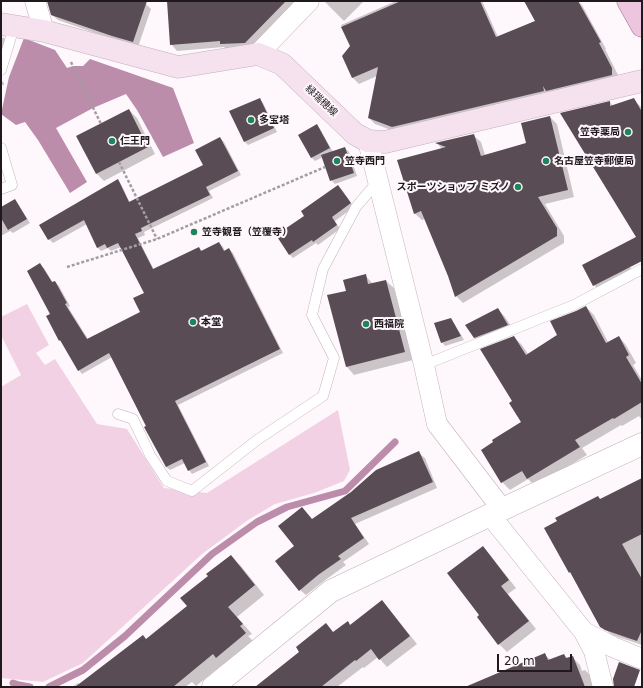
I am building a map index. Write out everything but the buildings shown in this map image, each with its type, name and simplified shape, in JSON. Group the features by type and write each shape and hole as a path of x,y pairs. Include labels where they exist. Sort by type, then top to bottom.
{"main road":[{"path":"628,1 642,26"},
{"path":"7,26 44,31 178,67 258,54"},
{"name":"緑瑞穂線","path":"258,54 282,64 355,134 368,141"},
{"path":"368,141 385,142 642,80"}],"street":[{"path":"35,1 44,31"},
{"path":"258,54 309,1"},
{"path":"368,141 424,364 437,424 496,512 584,632 594,651 603,687"},
{"path":"213,687 331,591 642,444"},
{"path":"584,632 613,647 642,659"}],"lane":[{"path":"1,70 7,26"},
{"path":"1,148 12,184 1,189"},
{"path":"118,414 133,419 150,455 167,481 192,491 257,440 323,396 334,358 312,315 322,269 356,207 378,181"},
{"path":"424,364 574,305 642,269"}],"path":[{"path":"73,66 101,124"},
{"path":"119,162 156,239"},
{"path":"67,267 156,239 325,166"}],"shaded area":[{"path":"24,38 55,50 67,68 73,66 83,66 90,59 173,88 194,143 163,157 137,110 126,94 93,108 56,128 87,182 70,193 38,140 25,122 16,125 1,114 9,77"},
{"path":"27,304 49,345 36,353 45,365 55,359 97,424 127,429 164,488 207,493 338,410 350,470 344,481 314,493 275,504 248,520 202,554 83,663 43,682 1,678 1,387 21,375 1,335 1,317"}],"waterway":[{"path":"49,687 83,670 125,636 212,554 257,522 287,507 345,491 395,442"},
{"path":"13,683 30,687"}],"place":[{"name":"多宝塔","path":"251,120"},
{"name":"笠寺薬局","path":"628,132"},
{"name":"仁王門","path":"112,141"},
{"name":"笠寺西門","path":"337,161"},
{"name":"名古屋笠寺郵便局","path":"546,161"},
{"name":"スポーツショップ ミズノ","path":"518,187"},
{"name":"笠寺観音（笠覆寺）","path":"194,232"},
{"name":"本堂","path":"193,322"},
{"name":"西福院","path":"366,324"}]}
